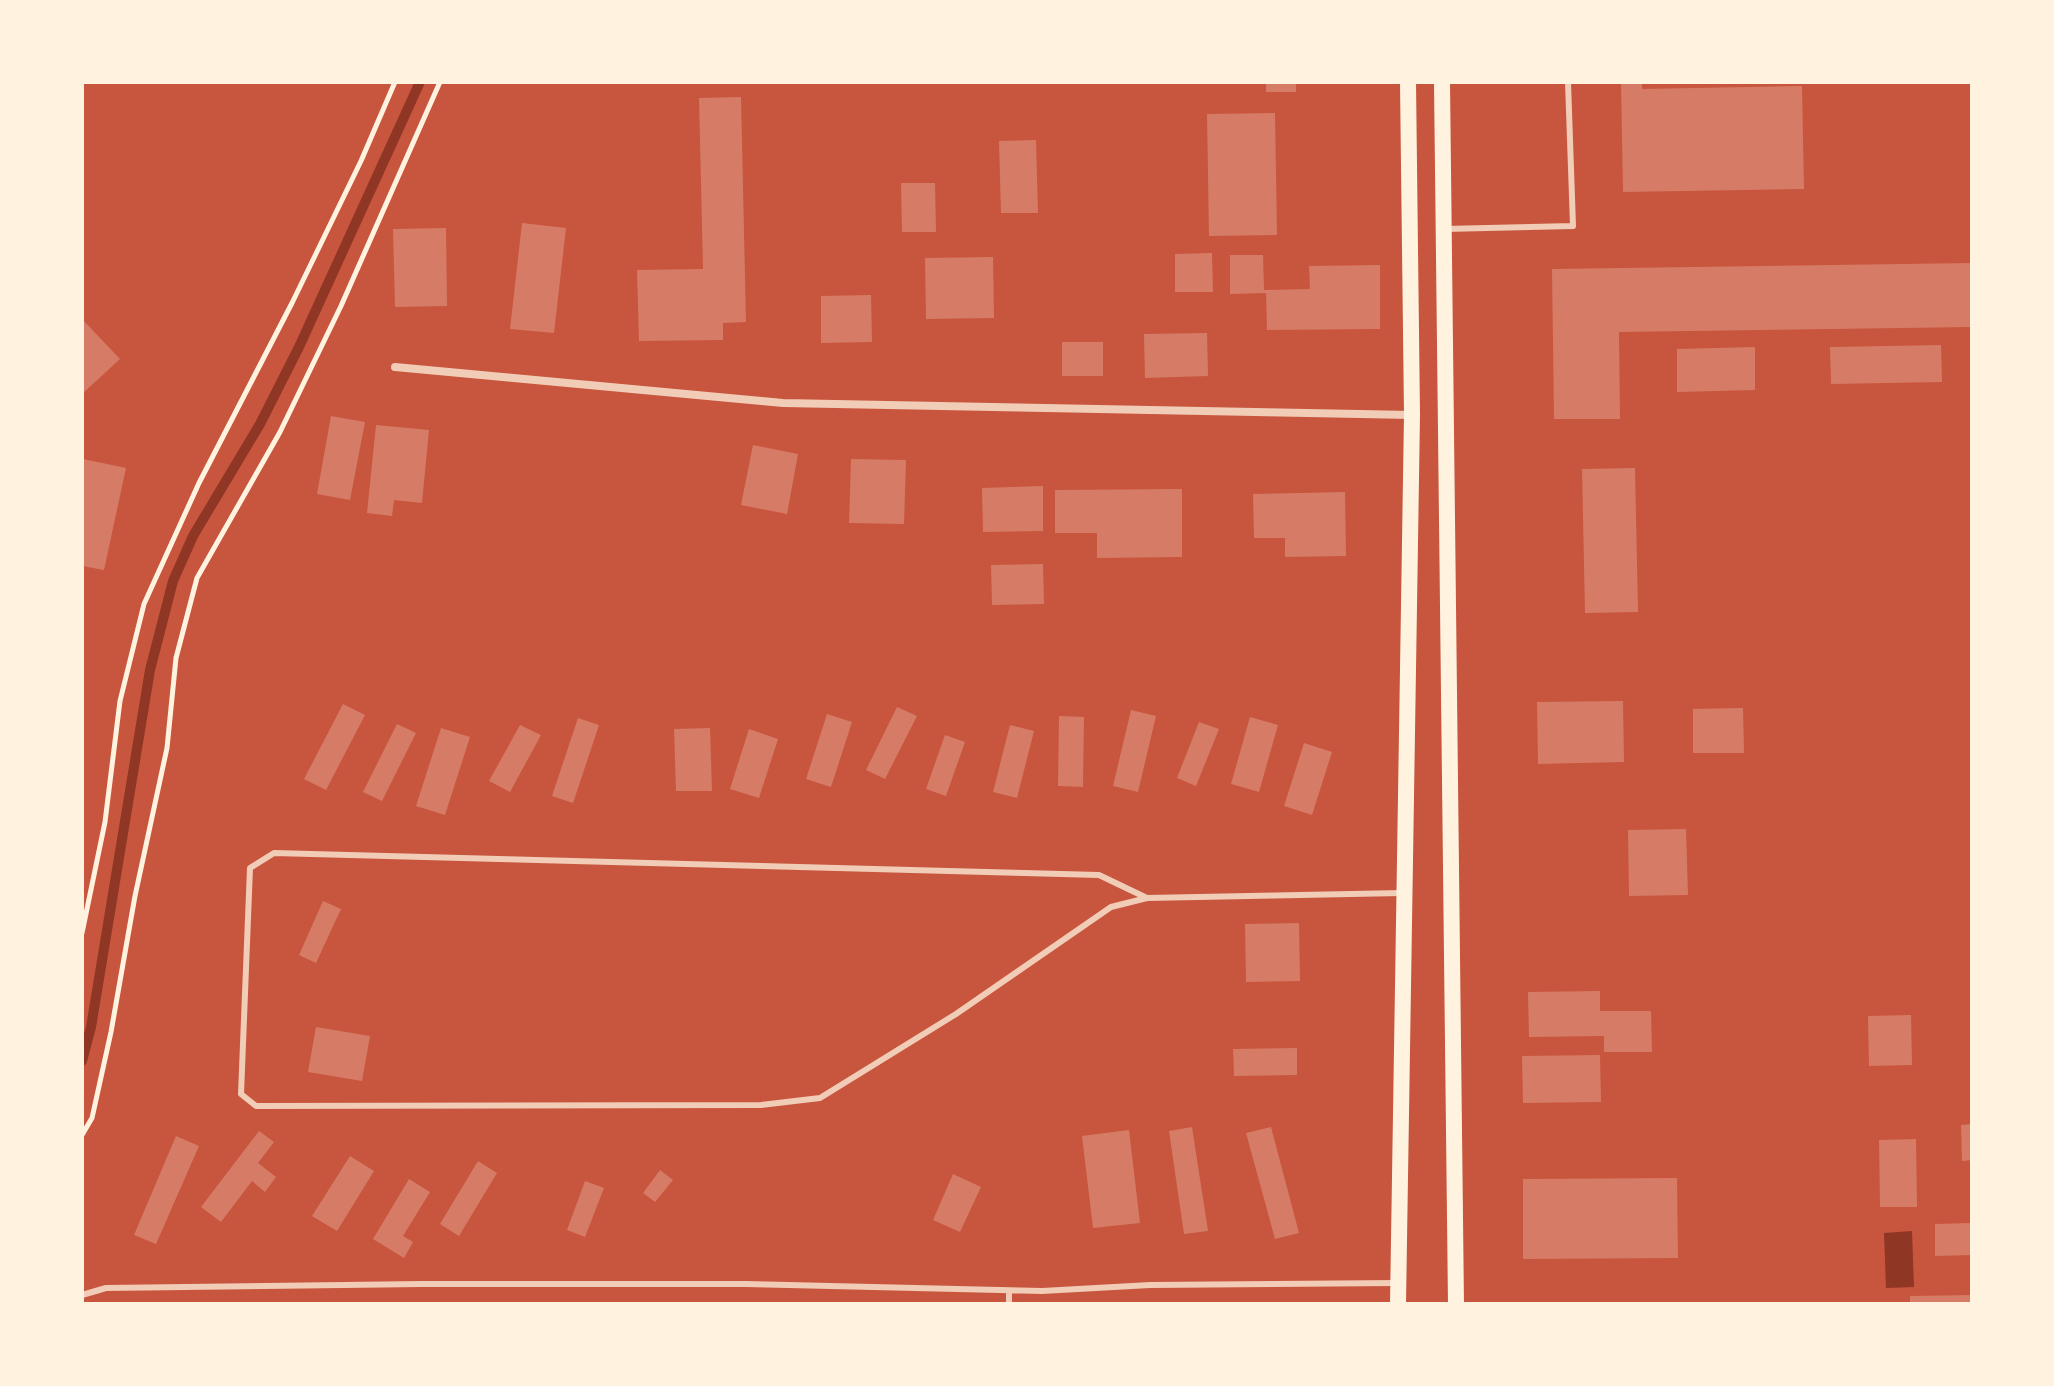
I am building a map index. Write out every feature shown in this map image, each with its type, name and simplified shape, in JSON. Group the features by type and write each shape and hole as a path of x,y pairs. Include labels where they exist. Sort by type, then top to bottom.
{"main road":[{"path":"1398,1304 1412,415 1408,82"},
{"path":"1442,82 1456,1304"}],"street":[{"path":"395,367 783,403 1412,415"}],"lane":[{"path":"1444,229 1573,226 1568,82"},
{"path":"1147,898 1099,875 274,853 250,868 241,1094 256,1106 761,1105 820,1098 956,1014 1111,907 1147,898 1405,893"},
{"path":"82,1295 106,1288 422,1284 746,1284 1009,1291 1150,1285 1397,1283"},
{"path":"1009,1291 1009,1304"}],"path":[{"path":"82,933 105,822 120,701 144,604 199,483 361,161 395,82"},
{"path":"82,1135 92,1118 111,1032 135,896 167,748 176,658 197,578 280,432 392,193 440,82"}],"shaded area":[{"path":"1912,1231 1914,1287 1886,1288 1884,1233"}],"building":[{"path":"1266,82 1296,82 1296,92 1266,92"},
{"path":"1621,82 1642,82 1642,89 1802,86 1804,189 1623,192"},
{"path":"741,97 746,322 723,323 723,340 639,341 637,270 703,269 699,98"},
{"path":"1275,113 1277,235 1209,236 1207,114"},
{"path":"1036,140 1038,213 1001,213 999,141"},
{"path":"901,183 935,183 936,232 902,232"},
{"path":"522,223 566,228 554,333 510,329"},
{"path":"446,228 447,306 395,307 393,229"},
{"path":"1212,253 1213,292 1175,292 1175,254"},
{"path":"1230,255 1263,255 1264,290 1310,289 1309,266 1380,265 1380,329 1267,330 1266,293 1230,294"},
{"path":"993,257 994,318 926,319 925,258"},
{"path":"1972,263 1972,327 1619,332 1620,419 1554,419 1552,269"},
{"path":"871,295 872,342 821,343 821,296"},
{"path":"82,319 120,359 82,394"},
{"path":"1207,333 1208,376 1145,378 1144,334"},
{"path":"1062,342 1103,342 1103,376 1062,376"},
{"path":"1941,345 1942,382 1831,384 1830,347"},
{"path":"1755,347 1755,390 1677,392 1677,349"},
{"path":"331,416 365,422 350,500 317,494"},
{"path":"376,425 429,430 422,503 394,500 392,516 367,513"},
{"path":"753,445 798,454 787,514 741,505"},
{"path":"83,459 126,468 104,570 82,566"},
{"path":"851,459 906,460 904,524 849,523"},
{"path":"1635,468 1638,612 1585,613 1582,469"},
{"path":"1043,486 1043,531 983,532 982,488"},
{"path":"1182,489 1182,557 1097,558 1097,533 1055,533 1055,490"},
{"path":"1345,492 1346,556 1285,557 1285,538 1254,538 1253,494"},
{"path":"1043,564 1044,604 992,605 991,565"},
{"path":"1623,701 1624,762 1538,764 1537,702"},
{"path":"343,704 365,715 326,790 304,779"},
{"path":"897,707 917,716 885,779 866,770"},
{"path":"1743,708 1744,753 1693,753 1693,709"},
{"path":"1131,710 1156,716 1138,792 1113,786"},
{"path":"827,714 852,722 831,787 806,779"},
{"path":"1059,716 1084,717 1083,787 1058,786"},
{"path":"1250,717 1278,725 1259,792 1231,784"},
{"path":"578,718 599,725 573,803 552,796"},
{"path":"1199,722 1219,729 1196,786 1177,778"},
{"path":"397,724 416,733 382,801 363,792"},
{"path":"520,725 541,735 510,792 489,781"},
{"path":"1010,725 1034,731 1017,798 993,792"},
{"path":"441,728 470,737 445,815 416,806"},
{"path":"710,728 712,791 676,791 674,729"},
{"path":"749,729 778,739 759,798 730,789"},
{"path":"945,735 965,742 946,796 926,789"},
{"path":"1304,743 1332,752 1312,815 1284,806"},
{"path":"1686,829 1688,895 1629,896 1628,830"},
{"path":"323,901 341,909 316,963 299,955"},
{"path":"1299,923 1300,981 1246,982 1245,924"},
{"path":"1600,991 1600,1011 1651,1011 1652,1052 1604,1052 1604,1036 1529,1037 1528,992"},
{"path":"1911,1015 1912,1065 1869,1066 1868,1016"},
{"path":"316,1027 370,1036 362,1081 308,1072"},
{"path":"1297,1048 1297,1075 1234,1076 1233,1049"},
{"path":"1600,1055 1601,1102 1523,1103 1522,1056"},
{"path":"1972,1124 1972,1160 1962,1161 1961,1125"},
{"path":"1192,1127 1208,1231 1184,1234 1169,1131"},
{"path":"1271,1127 1299,1233 1275,1239 1246,1133"},
{"path":"1129,1130 1140,1223 1093,1228 1082,1136"},
{"path":"259,1131 274,1142 258,1163 276,1177 265,1192 252,1181 221,1222 201,1207"},
{"path":"176,1136 199,1146 156,1244 134,1235"},
{"path":"1916,1139 1917,1207 1880,1207 1879,1140"},
{"path":"350,1156 374,1171 337,1231 312,1216"},
{"path":"478,1161 497,1173 459,1236 440,1224"},
{"path":"660,1170 673,1180 655,1202 643,1193"},
{"path":"953,1174 981,1187 960,1232 933,1220"},
{"path":"1677,1178 1678,1258 1523,1259 1523,1179"},
{"path":"409,1179 430,1192 403,1236 413,1242 404,1258 373,1239"},
{"path":"585,1181 604,1188 585,1237 567,1230"},
{"path":"1972,1223 1972,1255 1935,1256 1935,1224"},
{"path":"1972,1295 1972,1304 1910,1304 1910,1296"}],"waterway":[{"path":"82,1061 91,1027 150,670 173,581 193,536 260,424 299,347 420,82"}]}
